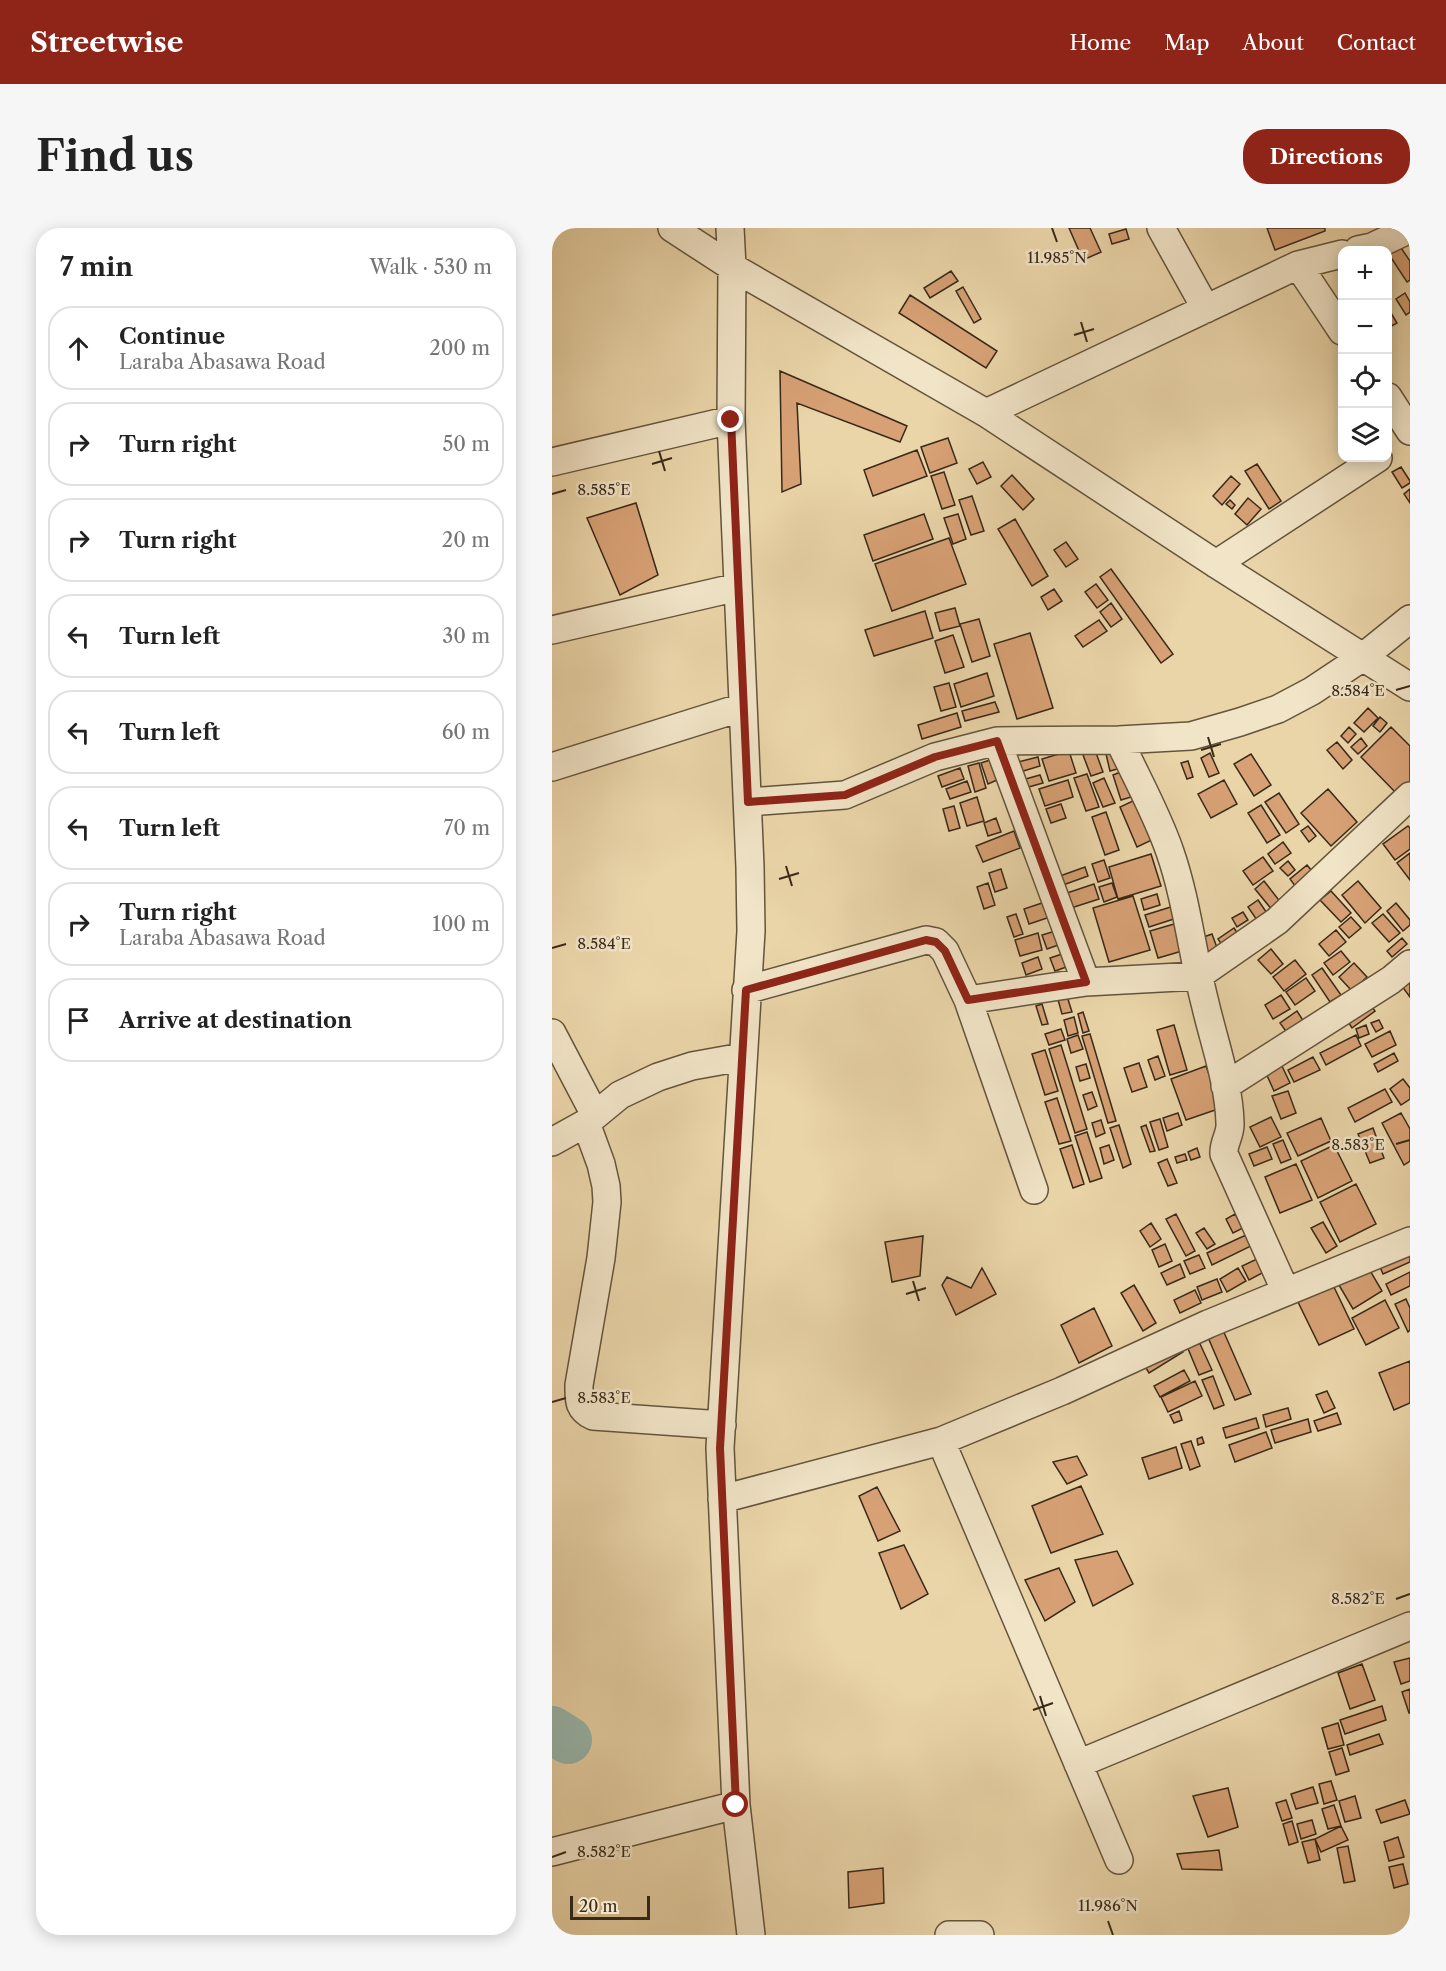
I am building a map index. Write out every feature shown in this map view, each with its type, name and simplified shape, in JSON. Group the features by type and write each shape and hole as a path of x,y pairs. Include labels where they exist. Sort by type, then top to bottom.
{"street":[{"path":"672,228 732,267 986,413 1216,564 1410,687"},
{"path":"730,228 731,420 748,802 751,931 720,1448 736,1805 751,1935"},
{"path":"1161,228 1206,309"},
{"path":"1365,242 1410,229"},
{"path":"986,413 1298,265 1338,255"},
{"path":"1298,265 1338,325"},
{"path":"1392,402 1410,431"},
{"path":"552,462 731,420"},
{"path":"1392,448 1410,436"},
{"path":"1216,564 1372,462"},
{"path":"552,630 738,587"},
{"path":"748,802 845,795 935,757 997,741 1119,740 1191,736 1240,723 1278,709 1312,691 1363,657 1410,619"},
{"path":"552,767 743,707"},
{"path":"1119,740 1170,851 1225,1086 1230,1131 1223,1147 1224,1154 1286,1292"},
{"path":"997,741 1086,982"},
{"path":"968,1000 1086,982 1198,976 1276,921 1410,796"},
{"path":"746,990 926,940 936,942 945,951 968,1000 1034,1190"},
{"path":"1225,1086 1390,980 1410,964"},
{"path":"552,1033 591,1119 606,1186 607,1202 602,1258 579,1385 579,1404 584,1412 593,1416 722,1425"},
{"path":"552,1142 591,1119 620,1095 658,1077 692,1066 742,1057"},
{"path":"722,1499 941,1440 1062,1391 1208,1324 1410,1241"},
{"path":"941,1440 1119,1860"},
{"path":"1078,1764 1410,1626"},
{"path":"552,1852 736,1805"},
{"path":"949,1935 980,1935"}],"building":[{"path":"1069,228 1090,228 1101,252 1083,260"},
{"path":"1267,228 1325,228 1325,231 1275,250"},
{"path":"1126,229 1129,239 1112,244 1109,234"},
{"path":"1399,245 1410,261 1410,280 1407,282 1392,259 1392,250"},
{"path":"951,271 958,281 930,298 924,288"},
{"path":"963,287 981,319 974,323 956,291"},
{"path":"1405,293 1410,302 1410,312 1406,315 1396,299"},
{"path":"910,295 997,351 986,368 899,313"},
{"path":"1392,315 1397,323 1392,326"},
{"path":"780,371 907,426 900,442 797,403 801,484 782,492"},
{"path":"948,438 957,463 930,473 921,447"},
{"path":"917,450 927,476 873,496 864,470"},
{"path":"983,462 991,477 977,484 969,469"},
{"path":"1257,464 1281,501 1269,509 1245,471"},
{"path":"1401,467 1410,481 1402,488 1392,472"},
{"path":"944,472 955,505 942,509 931,476"},
{"path":"1012,475 1034,499 1023,510 1001,486"},
{"path":"1231,476 1240,484 1222,505 1213,496"},
{"path":"1410,489 1410,503 1404,494"},
{"path":"972,496 984,531 971,535 959,500"},
{"path":"1248,498 1261,509 1247,525 1235,514"},
{"path":"1230,500 1235,505 1232,509 1226,504"},
{"path":"636,503 658,575 620,595 587,518"},
{"path":"924,514 933,539 873,561 864,535"},
{"path":"958,514 966,539 953,544 944,518"},
{"path":"1015,519 1048,576 1032,586 998,529"},
{"path":"949,538 966,584 892,611 875,564"},
{"path":"1066,542 1078,559 1066,567 1054,550"},
{"path":"1111,569 1173,654 1161,663 1100,577"},
{"path":"1096,584 1108,600 1097,608 1085,592"},
{"path":"1054,589 1062,601 1048,610 1041,597"},
{"path":"1111,603 1122,619 1111,627 1100,612"},
{"path":"955,608 960,626 940,631 935,613"},
{"path":"925,611 933,638 874,656 865,630"},
{"path":"979,619 990,656 972,662 960,624"},
{"path":"1099,620 1107,631 1083,647 1075,636"},
{"path":"1030,633 1053,708 1017,719 994,644"},
{"path":"953,635 964,667 945,673 935,641"},
{"path":"987,673 994,696 961,707 954,684"},
{"path":"949,683 956,707 941,711 934,687"},
{"path":"995,702 999,712 965,721 962,711"},
{"path":"1368,708 1378,718 1364,732 1354,723"},
{"path":"957,713 961,727 922,739 918,725"},
{"path":"1380,717 1387,723 1380,732 1373,726"},
{"path":"1349,727 1356,734 1348,743 1341,736"},
{"path":"1391,727 1410,746 1410,783 1398,795 1361,757"},
{"path":"1361,738 1367,746 1358,754 1351,747"},
{"path":"1337,742 1352,760 1343,769 1327,750"},
{"path":"1095,750 1103,772 1091,776 1083,755"},
{"path":"1069,751 1076,773 1049,781 1042,759"},
{"path":"1117,751 1121,768 1110,771 1106,754"},
{"path":"1210,753 1219,773 1209,777 1201,758"},
{"path":"1251,754 1271,785 1254,796 1234,764"},
{"path":"1038,757 1040,766 1020,772 1018,762"},
{"path":"990,760 997,780 988,784 981,763"},
{"path":"1188,761 1193,777 1187,779 1181,763"},
{"path":"979,763 986,788 975,792 968,766"},
{"path":"960,768 964,779 942,787 938,776"},
{"path":"1123,771 1131,797 1121,800 1113,775"},
{"path":"1087,774 1099,807 1086,811 1074,778"},
{"path":"1040,775 1043,783 1025,788 1022,780"},
{"path":"1104,778 1115,803 1103,807 1093,783"},
{"path":"1068,780 1073,797 1045,806 1039,789"},
{"path":"1224,780 1237,804 1211,818 1198,794"},
{"path":"967,781 971,792 950,799 946,789"},
{"path":"1328,789 1357,822 1331,846 1301,813"},
{"path":"1279,793 1299,824 1286,833 1265,802"},
{"path":"977,797 984,821 967,826 960,803"},
{"path":"1137,799 1154,839 1137,847 1120,807"},
{"path":"1061,804 1066,818 1051,823 1046,809"},
{"path":"1261,805 1280,835 1267,843 1248,813"},
{"path":"954,806 960,828 949,831 943,809"},
{"path":"1106,812 1119,850 1105,855 1092,817"},
{"path":"996,818 1001,832 988,836 984,823"},
{"path":"1308,826 1316,836 1309,842 1301,831"},
{"path":"1408,826 1410,828 1410,849 1395,860 1383,844"},
{"path":"1014,831 1020,848 983,862 976,846"},
{"path":"1283,842 1291,853 1275,864 1268,854"},
{"path":"1410,853 1410,880 1397,863"},
{"path":"1151,854 1161,886 1118,899 1109,867"},
{"path":"1263,857 1273,871 1253,885 1243,871"},
{"path":"1104,860 1110,878 1098,882 1092,864"},
{"path":"1288,861 1295,870 1288,876 1280,868"},
{"path":"1307,865 1316,876 1298,890 1290,879"},
{"path":"1085,867 1088,876 1063,885 1060,876"},
{"path":"1001,869 1007,888 995,892 989,873"},
{"path":"1264,881 1282,904 1273,911 1255,889"},
{"path":"1358,881 1381,908 1365,923 1342,895"},
{"path":"988,883 995,905 984,909 977,887"},
{"path":"1112,883 1117,897 1104,902 1099,887"},
{"path":"1094,884 1099,899 1071,908 1067,893"},
{"path":"1331,891 1351,913 1341,922 1320,900"},
{"path":"1157,894 1160,905 1144,910 1141,899"},
{"path":"1133,896 1150,950 1109,962 1093,908"},
{"path":"1258,900 1269,916 1259,923 1248,907"},
{"path":"1048,901 1053,916 1029,924 1024,909"},
{"path":"1396,903 1410,920 1410,925 1403,931 1387,911"},
{"path":"1174,906 1177,918 1149,927 1145,915"},
{"path":"1243,912 1248,920 1237,927 1232,918"},
{"path":"1016,914 1023,934 1014,937 1007,917"},
{"path":"1383,914 1400,933 1389,942 1372,923"},
{"path":"1351,917 1361,928 1349,938 1339,927"},
{"path":"1181,922 1189,949 1158,958 1150,931"},
{"path":"1234,928 1240,937 1224,948 1218,939"},
{"path":"1059,930 1064,943 1047,949 1042,935"},
{"path":"1336,930 1346,942 1329,956 1319,944"},
{"path":"1038,933 1042,950 1020,956 1015,940"},
{"path":"1212,934 1219,953 1205,958 1198,939"},
{"path":"1402,938 1407,944 1392,957 1387,951"},
{"path":"1271,949 1283,964 1271,974 1258,960"},
{"path":"1341,951 1350,962 1333,975 1324,963"},
{"path":"1068,952 1072,965 1055,971 1050,958"},
{"path":"1038,957 1042,969 1026,975 1022,963"},
{"path":"1295,960 1306,974 1284,991 1273,977"},
{"path":"1354,963 1367,977 1352,991 1339,977"},
{"path":"1322,968 1341,995 1330,1002 1312,975"},
{"path":"1306,978 1315,991 1295,1005 1286,992"},
{"path":"1410,978 1410,997 1401,985"},
{"path":"1066,993 1072,1012 1062,1014 1057,996"},
{"path":"1281,995 1290,1009 1273,1019 1265,1005"},
{"path":"1368,1001 1375,1011 1352,1028 1345,1017"},
{"path":"1042,1004 1048,1024 1042,1025 1036,1006"},
{"path":"1297,1011 1304,1022 1288,1034 1280,1023"},
{"path":"1083,1012 1089,1031 1083,1033 1078,1014"},
{"path":"1074,1017 1078,1033 1068,1036 1064,1020"},
{"path":"1379,1020 1383,1028 1376,1032 1371,1023"},
{"path":"1174,1025 1187,1070 1170,1075 1157,1030"},
{"path":"1366,1025 1369,1034 1359,1038 1356,1029"},
{"path":"1061,1029 1065,1040 1049,1045 1045,1034"},
{"path":"1390,1031 1396,1045 1372,1057 1365,1044"},
{"path":"1090,1034 1116,1121 1108,1123 1082,1036"},
{"path":"1078,1035 1083,1049 1071,1053 1067,1039"},
{"path":"1356,1035 1361,1046 1326,1065 1320,1053"},
{"path":"1061,1045 1087,1129 1075,1133 1049,1049"},
{"path":"1045,1050 1058,1091 1045,1095 1032,1054"},
{"path":"1394,1053 1398,1061 1378,1072 1374,1064"},
{"path":"1158,1056 1165,1076 1155,1080 1148,1060"},
{"path":"1313,1057 1320,1070 1294,1082 1288,1070"},
{"path":"1139,1063 1147,1087 1132,1092 1124,1068"},
{"path":"1086,1064 1090,1078 1080,1081 1076,1067"},
{"path":"1281,1064 1290,1083 1274,1091 1265,1071"},
{"path":"1206,1066 1221,1108 1186,1120 1171,1079"},
{"path":"1403,1079 1410,1088 1410,1099 1401,1105 1390,1089"},
{"path":"1385,1089 1392,1102 1355,1122 1348,1108"},
{"path":"1288,1091 1296,1113 1281,1119 1272,1096"},
{"path":"1092,1092 1097,1106 1088,1110 1083,1095"},
{"path":"1057,1098 1071,1141 1059,1144 1045,1102"},
{"path":"1178,1113 1182,1125 1167,1131 1163,1118"},
{"path":"1401,1113 1410,1129 1410,1161 1404,1165 1382,1123"},
{"path":"1271,1117 1281,1137 1260,1147 1250,1127"},
{"path":"1321,1118 1331,1141 1298,1156 1287,1133"},
{"path":"1160,1119 1168,1147 1159,1150 1150,1122"},
{"path":"1101,1120 1105,1133 1096,1137 1092,1123"},
{"path":"1119,1125 1131,1164 1123,1168 1110,1128"},
{"path":"1146,1125 1155,1151 1150,1152 1141,1127"},
{"path":"1373,1128 1384,1158 1370,1163 1358,1134"},
{"path":"1087,1132 1102,1178 1090,1182 1075,1136"},
{"path":"1283,1140 1291,1159 1281,1163 1273,1144"},
{"path":"1072,1145 1084,1184 1073,1188 1060,1149"},
{"path":"1109,1145 1114,1160 1104,1164 1100,1148"},
{"path":"1334,1145 1352,1181 1318,1198 1301,1161"},
{"path":"1267,1147 1272,1159 1254,1166 1249,1154"},
{"path":"1197,1148 1200,1157 1191,1160 1188,1152"},
{"path":"1185,1154 1187,1160 1177,1163 1175,1157"},
{"path":"1167,1159 1177,1183 1168,1186 1158,1163"},
{"path":"1296,1164 1312,1200 1280,1213 1265,1177"},
{"path":"1356,1184 1376,1224 1340,1242 1320,1202"},
{"path":"1176,1214 1195,1251 1186,1256 1166,1219"},
{"path":"1235,1214 1243,1228 1233,1233 1226,1219"},
{"path":"1323,1222 1337,1246 1326,1253 1311,1228"},
{"path":"1151,1223 1161,1239 1150,1247 1140,1231"},
{"path":"1204,1228 1215,1244 1207,1249 1196,1233"},
{"path":"1246,1235 1251,1246 1212,1265 1207,1253"},
{"path":"923,1236 920,1276 892,1282 885,1242"},
{"path":"1165,1244 1172,1261 1159,1267 1152,1250"},
{"path":"1410,1246 1410,1262 1383,1274 1377,1260"},
{"path":"1199,1255 1205,1268 1190,1274 1184,1261"},
{"path":"1259,1258 1266,1271 1249,1280 1242,1266"},
{"path":"1365,1262 1382,1291 1353,1309 1336,1280"},
{"path":"1180,1264 1185,1277 1167,1285 1161,1273"},
{"path":"982,1268 996,1294 956,1315 942,1285 947,1277 971,1288"},
{"path":"1238,1268 1246,1281 1227,1292 1220,1279"},
{"path":"1410,1272 1410,1286 1391,1295 1386,1284"},
{"path":"1217,1279 1222,1292 1202,1300 1197,1287"},
{"path":"1134,1285 1156,1323 1143,1331 1121,1293"},
{"path":"1333,1285 1354,1329 1319,1345 1298,1302"},
{"path":"1195,1290 1201,1303 1180,1313 1174,1300"},
{"path":"1406,1299 1410,1308 1410,1330 1408,1332 1395,1304"},
{"path":"1385,1300 1399,1328 1366,1345 1352,1318"},
{"path":"1094,1308 1112,1346 1079,1363 1061,1325"},
{"path":"1219,1321 1251,1394 1235,1400 1204,1328"},
{"path":"1195,1333 1212,1370 1199,1375 1184,1339"},
{"path":"1177,1342 1183,1352 1149,1373 1143,1363"},
{"path":"1410,1361 1410,1403 1394,1410 1379,1373"},
{"path":"1184,1370 1190,1381 1160,1397 1154,1386"},
{"path":"1213,1376 1224,1405 1214,1409 1202,1380"},
{"path":"1195,1381 1202,1396 1168,1412 1161,1397"},
{"path":"1327,1391 1335,1408 1324,1413 1316,1395"},
{"path":"1288,1408 1291,1419 1266,1427 1263,1415"},
{"path":"1179,1411 1182,1420 1174,1423 1170,1415"},
{"path":"1337,1413 1341,1424 1318,1431 1314,1421"},
{"path":"1256,1418 1259,1428 1226,1438 1223,1428"},
{"path":"1308,1419 1311,1432 1275,1443 1271,1430"},
{"path":"1266,1432 1272,1448 1235,1462 1229,1445"},
{"path":"1202,1437 1204,1443 1198,1445 1197,1439"},
{"path":"1191,1441 1200,1466 1190,1470 1181,1444"},
{"path":"1176,1447 1182,1468 1149,1479 1142,1458"},
{"path":"1077,1456 1087,1475 1067,1484 1053,1462"},
{"path":"1081,1486 1103,1534 1051,1553 1032,1506"},
{"path":"877,1487 900,1531 878,1541 859,1496"},
{"path":"904,1545 928,1594 901,1609 879,1553"},
{"path":"1117,1551 1133,1584 1093,1606 1075,1560"},
{"path":"1059,1568 1075,1602 1045,1621 1025,1580"},
{"path":"1410,1658 1410,1681 1401,1684 1394,1662"},
{"path":"1362,1664 1375,1700 1350,1709 1338,1673"},
{"path":"1410,1689 1410,1713 1409,1713 1402,1692"},
{"path":"1382,1706 1386,1720 1345,1734 1340,1720"},
{"path":"1338,1723 1344,1745 1328,1749 1322,1728"},
{"path":"1379,1734 1383,1744 1350,1755 1347,1745"},
{"path":"1342,1748 1349,1771 1336,1775 1329,1752"},
{"path":"1331,1781 1337,1800 1324,1804 1319,1784"},
{"path":"1313,1787 1318,1803 1296,1809 1291,1794"},
{"path":"1228,1788 1238,1827 1208,1837 1193,1796"},
{"path":"1355,1796 1361,1818 1345,1822 1339,1801"},
{"path":"1286,1800 1292,1818 1282,1821 1276,1803"},
{"path":"1405,1800 1410,1814 1381,1823 1376,1810"},
{"path":"1334,1805 1341,1826 1328,1829 1322,1809"},
{"path":"1312,1820 1316,1834 1301,1839 1297,1824"},
{"path":"1292,1821 1298,1842 1289,1845 1283,1824"},
{"path":"1341,1826 1348,1840 1321,1852 1315,1839"},
{"path":"1398,1837 1404,1857 1389,1861 1384,1842"},
{"path":"1315,1839 1320,1860 1308,1863 1302,1842"},
{"path":"1348,1846 1355,1881 1344,1883 1337,1848"},
{"path":"1219,1850 1222,1870 1182,1869 1177,1854"},
{"path":"1403,1864 1408,1884 1394,1888 1389,1867"},
{"path":"883,1868 884,1903 849,1908 848,1872"}],"waterway":[{"path":"552,1730 568,1740"}],"route":[{"path":"731,420 748,802 845,795 935,757 997,741 1086,982 968,1000 945,951 936,942 926,940 746,990 720,1448 736,1805"}]}
